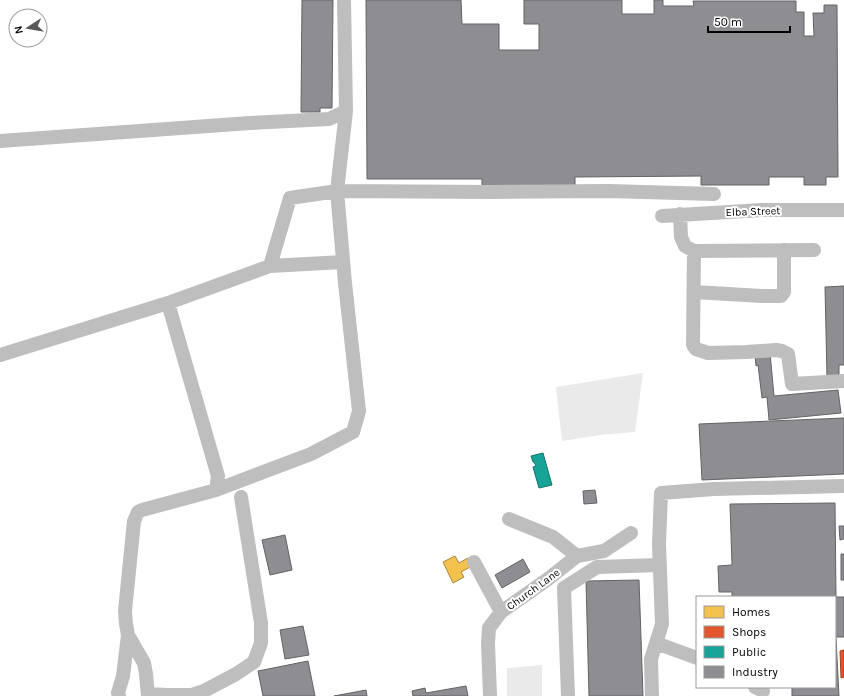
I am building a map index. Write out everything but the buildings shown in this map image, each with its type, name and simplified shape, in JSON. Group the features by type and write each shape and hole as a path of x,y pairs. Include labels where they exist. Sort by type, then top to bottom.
{"street":[{"path":"119,696 118,693 123,676 128,635 125,611 134,521 138,512 216,490 310,454 353,432 359,411 337,191 346,111 344,0"},
{"path":"0,141 330,119 346,111"},
{"path":"270,266 290,198 337,191 608,191 714,194"},
{"name":"Elba Street","path":"662,216 762,210 844,210"},
{"path":"680,214 681,237 685,246 694,251 814,250"},
{"path":"694,292 781,296 784,292 784,250"},
{"path":"694,251 693,345 696,349 708,353 782,351 788,354 792,384 844,381"},
{"path":"0,355 168,303 270,266 343,262"},
{"path":"168,303 218,476 216,490"},
{"path":"652,696 650,659 662,624 659,544 661,493 714,489 844,486"},
{"path":"128,635 144,663 148,695 192,695 204,692 254,662 261,643 261,623 241,497"},
{"path":"509,518 553,537 577,556"},
{"name":"Church Lane","path":"490,696 488,643 489,628 501,612 548,579 577,556 604,551 631,534"},
{"path":"474,562 501,612"},
{"path":"568,696 564,588 597,567 660,565"},
{"path":"656,643 696,658"}],"shaded area":[{"path":"643,373 635,432 600,435 562,441 556,387"},
{"path":"542,665 542,696 507,696 507,668"}]}
